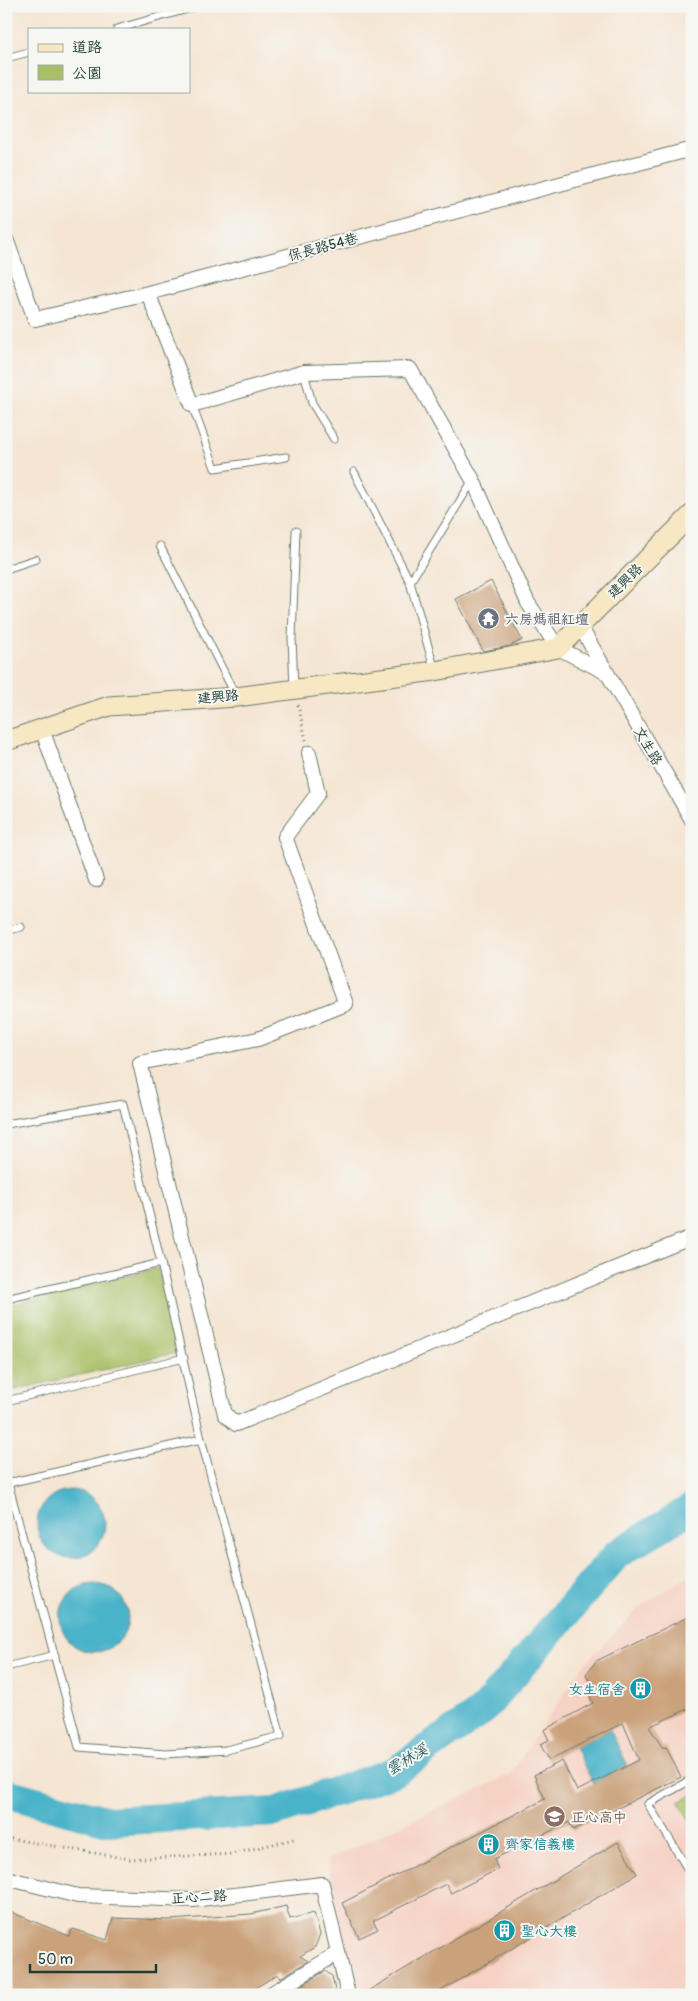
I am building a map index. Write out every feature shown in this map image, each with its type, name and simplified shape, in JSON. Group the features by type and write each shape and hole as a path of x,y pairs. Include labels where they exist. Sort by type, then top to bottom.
{"street":[{"name":"保長路54巷","path":"6,239 35,319 148,293 692,149"},
{"path":"148,293 192,405 304,372 410,369 473,480 528,603 558,648 605,672"},
{"name":"建興路","path":"6,741 109,706 236,697 435,671 558,648 692,514"},
{"name":"文生路","path":"580,626 692,820"},
{"path":"42,730 96,880"},
{"path":"309,753 318,793 285,837 346,1004 258,1039 140,1063 225,1414 236,1424 692,1238"},
{"name":"正心二路","path":"6,1878 78,1896 193,1900 322,1884 338,1953"},
{"path":"269,1995 338,1953 348,1995"}],"lane":[{"path":"121,28 198,6"},
{"path":"6,58 28,52"},
{"path":"304,372 312,403 334,439"},
{"path":"192,405 215,468 286,457"},
{"path":"354,472 410,582 435,671"},
{"path":"410,582 473,480"},
{"path":"294,688 292,638 296,531"},
{"path":"160,546 236,697"},
{"path":"6,569 36,559"},
{"path":"6,931 21,926"},
{"path":"6,1124 123,1104 184,1358 201,1439 281,1736 226,1750 166,1754 80,1747 7,1483 201,1439"},
{"path":"6,1299 161,1263"},
{"path":"6,1401 184,1358"},
{"path":"6,1667 55,1655"},
{"path":"692,1779 648,1804 692,1876"}],"path":[{"path":"294,688 309,753"},
{"path":"6,1838 130,1860 232,1854 294,1839"}],"shaded area":[{"name":"正心高中","path":"692,1574 692,1995 355,1995 327,1860 511,1774 581,1668 641,1606"}],"green space":[{"path":"158,1268 176,1353 6,1392 6,1306"},
{"path":"692,1795 692,1824 679,1802"}],"water":[{"path":"71,1490 84,1493 95,1500 102,1511 105,1524 102,1537 95,1548 84,1555 71,1558 58,1555 47,1548 40,1537 37,1524 40,1511 47,1500 58,1493"},
{"path":"94,1584 107,1587 118,1594 125,1605 128,1618 125,1631 118,1642 107,1649 94,1652 81,1649 70,1642 63,1631 60,1618 63,1605 70,1594 81,1587"},
{"path":"610,1730 628,1766 593,1783 575,1747"}],"building":[{"name":"六房媽祖紅壇","path":"491,581 522,640 510,646 483,651 456,599"},
{"path":"692,1615 692,1707 649,1727 663,1748 666,1747 681,1777 573,1830 569,1822 494,1859 498,1869 451,1893 446,1884 373,1921 378,1929 359,1938 342,1903 545,1799 534,1775 562,1761 577,1791 639,1760 623,1723 549,1760 540,1744 549,1740 544,1730 593,1703 587,1690 592,1687 586,1674 596,1661"},
{"name":"聖心大樓","path":"618,1842 637,1874 434,1995 361,1995"},
{"path":"286,1906 290,1919 314,1913 320,1934 315,1947 300,1956 308,1961 280,1978 278,1974 244,1995 136,1995 134,1992 125,1995 6,1995 6,1910 69,1936 73,1929 107,1940 113,1918 170,1920 251,1914"},
{"path":"325,1971 332,1976 336,1995 290,1995 289,1993"}],"waterway":[{"name":"雲林溪","path":"6,1793 108,1821 275,1812 394,1772 482,1711 617,1554 692,1508"}],"place":[{"name":"六房媽祖紅壇","path":"489,619"},
{"name":"女生宿舍","path":"641,1689"},
{"name":"正心高中","path":"555,1817"},
{"name":"齊家信義樓","path":"489,1844"},
{"name":"聖心大樓","path":"505,1931"}]}
